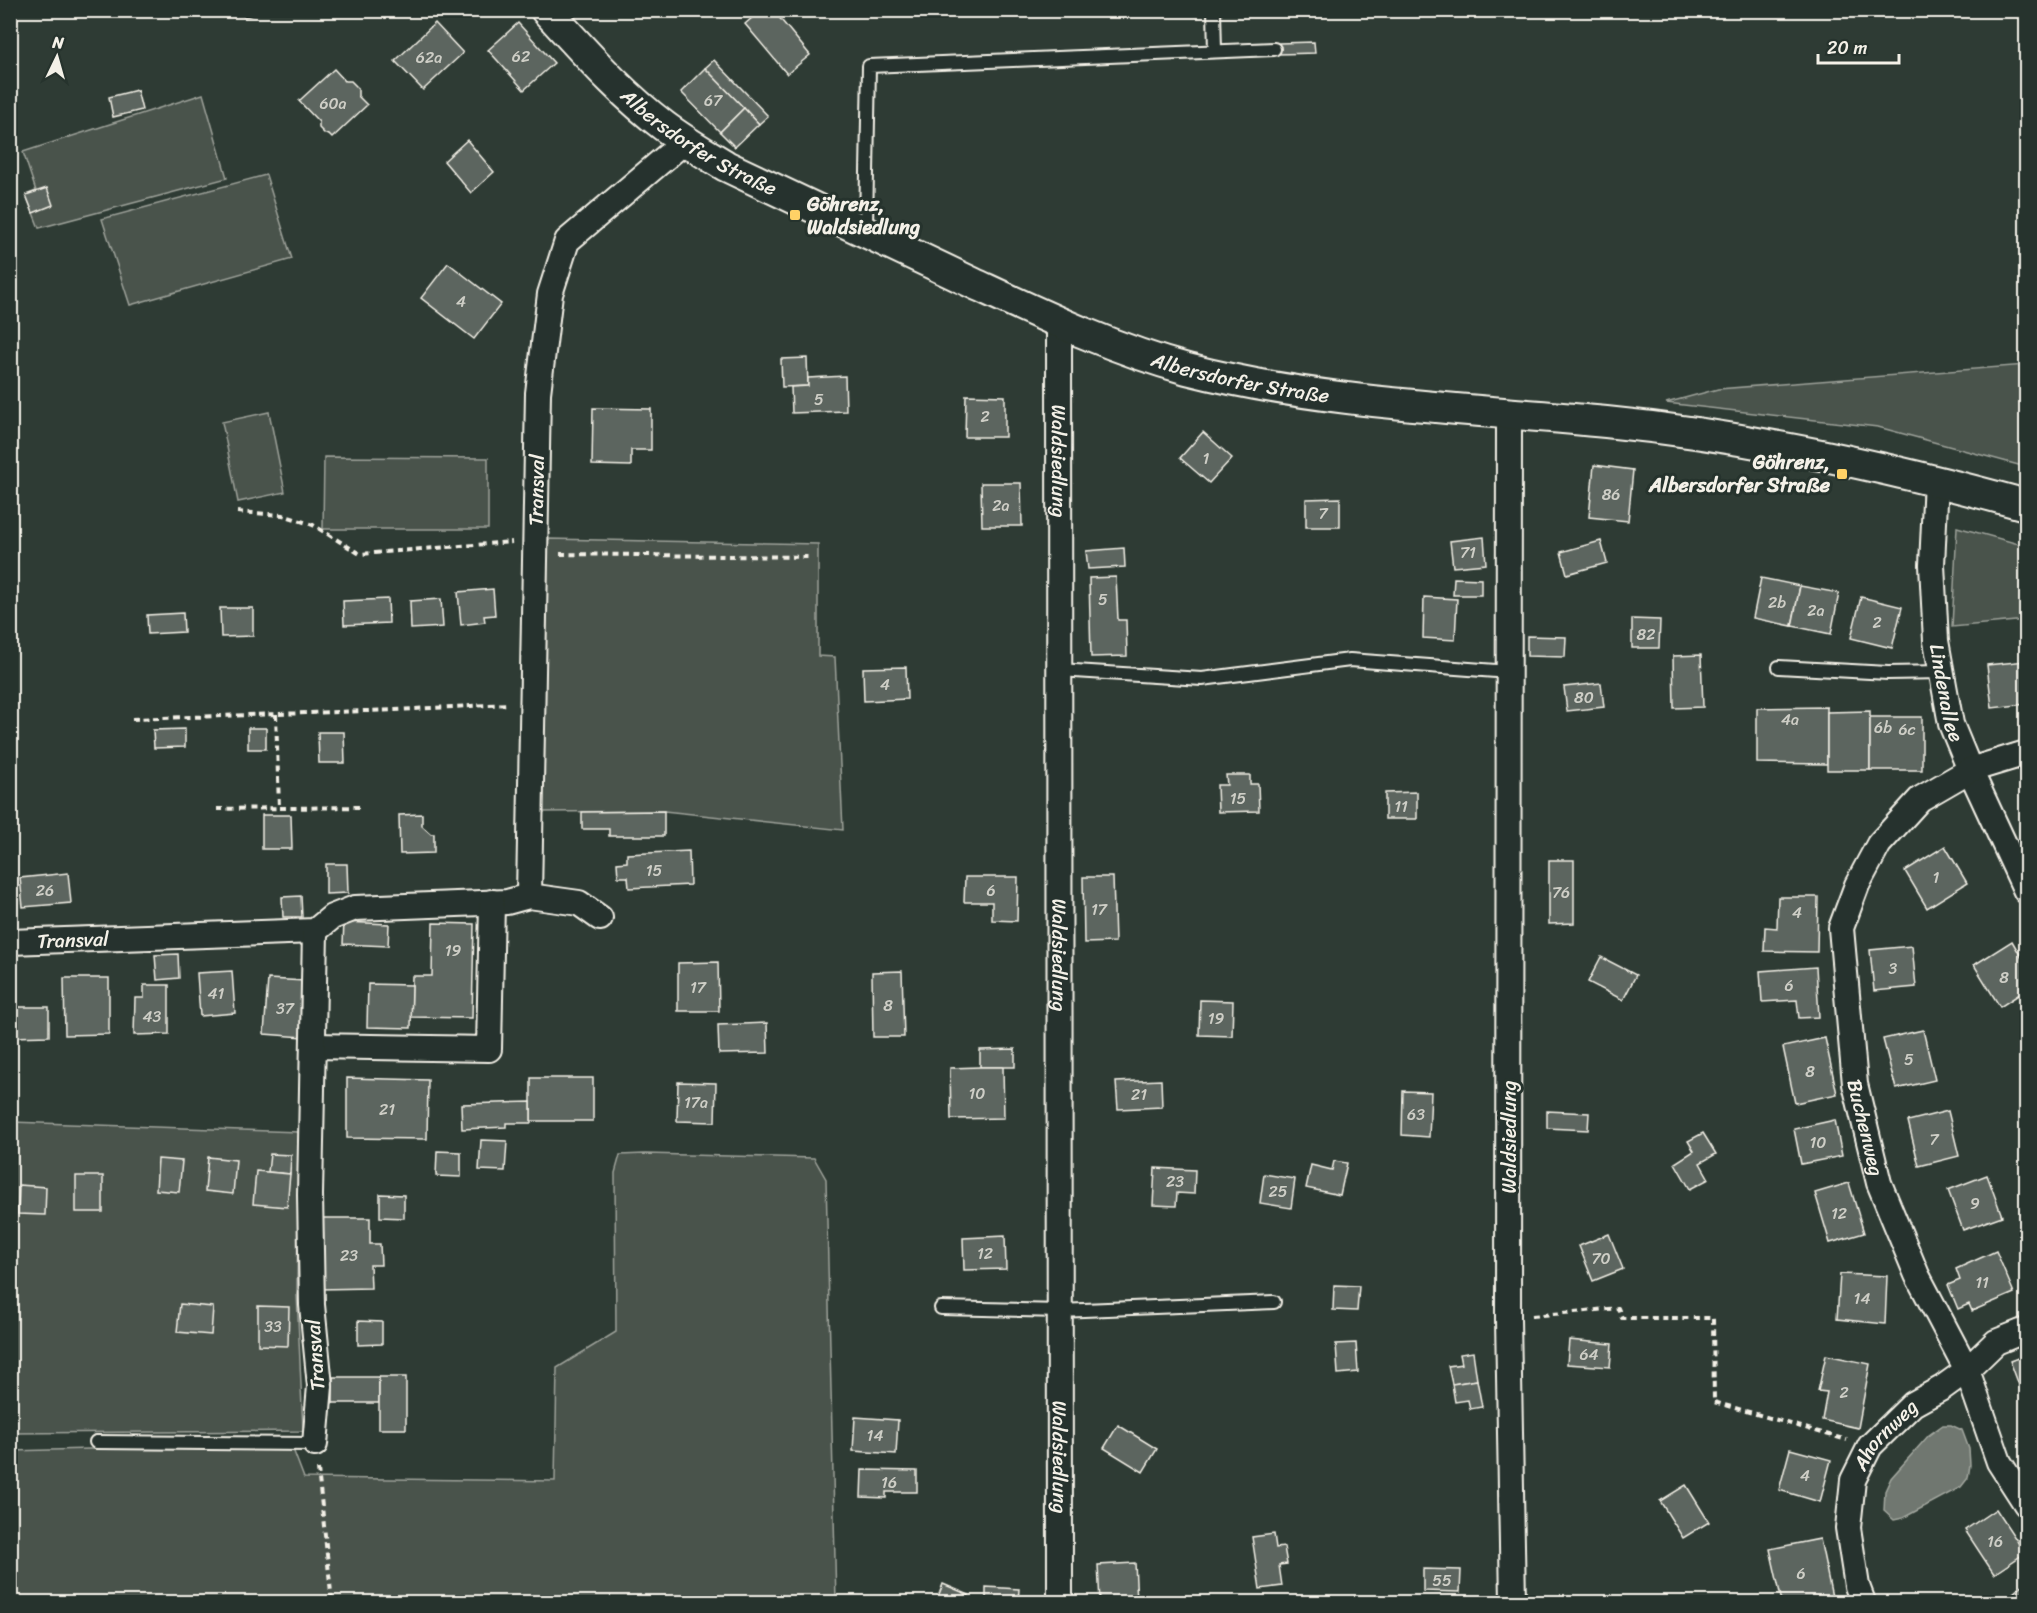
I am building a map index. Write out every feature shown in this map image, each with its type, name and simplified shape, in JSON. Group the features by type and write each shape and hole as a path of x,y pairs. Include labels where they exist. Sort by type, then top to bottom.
{"street":[{"name":"Albersdorfer Straße","path":"546,10 613,82 651,115 685,141 726,166 1059,323 1188,369 1280,388 1369,401 1610,422 1819,453 1936,480 2026,505"},
{"name":"Transval","path":"529,896 538,393 550,294 567,241 685,141"},
{"name":"Waldsiedlung","path":"1059,323 1060,1602"},
{"name":"Waldsiedlung","path":"1509,413 1508,1318 1514,1602"},
{"name":"Lindenallee","path":"1936,480 1932,565 1936,641 1951,724 2026,891"},
{"name":"Buchenweg","path":"2026,753 1970,770 1920,799 1879,844 1857,885 1841,928 1855,1084 1879,1183 1917,1275 1967,1370 1999,1462 2026,1504"},
{"path":"315,931 332,917 356,908 507,902 529,896 579,903 600,918"},
{"path":"313,1046 489,1049 492,902"},
{"name":"Transval","path":"10,942 315,931 310,1195 312,1305 320,1386 315,1444"},
{"name":"Ahornweg","path":"1863,1602 1857,1586 1848,1528 1853,1480 1870,1446 1913,1404 1942,1388 1967,1370 1996,1342 2026,1330"}],"lane":[{"path":"1214,10 1215,51"},
{"path":"864,232 866,225 868,66 1274,49"},
{"path":"1059,670 1202,679 1350,660 1509,672"},
{"path":"1779,667 1888,673 1942,672"},
{"path":"941,1308 1060,1311 1274,1302"},
{"path":"96,1442 315,1444"}],"path":[{"path":"237,512 283,515 313,525 360,554 517,542 535,545 810,556"},
{"path":"132,719 532,703"},
{"path":"276,714 279,808"},
{"path":"217,809 359,807"},
{"path":"1508,1318 1618,1308 1622,1318 1713,1318 1714,1402 1870,1446"},
{"path":"315,1444 332,1602"}],"shaded area":[{"path":"203,94 227,178 39,228 26,195 36,191 23,152"},
{"path":"266,175 292,259 130,305 102,219"},
{"path":"2026,365 2026,467 1878,427 1666,403 1718,389"},
{"path":"269,412 285,492 238,502 222,422"},
{"path":"324,457 488,458 488,529 323,529"},
{"path":"1957,527 2026,546 2026,620 1952,627"},
{"path":"547,539 818,544 818,656 835,657 843,830 664,811 540,812"},
{"path":"11,1122 299,1132 297,1294 303,1431 11,1433"},
{"path":"620,1155 814,1158 826,1179 836,1602 11,1602 10,1451 291,1444 304,1478 555,1481 557,1368 616,1332 615,1173"},
{"path":"1943,1425 1951,1425 1962,1430 1969,1449 1968,1478 1961,1487 1903,1518 1894,1520 1884,1511 1885,1491 1891,1478 1929,1435"}],"building":[{"path":"243,10 272,10 244,17"},
{"path":"761,10 773,10 810,55 787,74 745,24"},
{"path":"435,23 463,53 423,90 395,61"},
{"path":"518,23 554,63 524,90 488,50"},
{"path":"1314,42 1315,53 1279,54 1279,43"},
{"path":"714,60 768,116 759,124 705,68"},
{"path":"705,68 744,108 720,132 681,92"},
{"path":"334,69 345,81 351,81 358,88 358,96 367,105 332,138 319,128 319,122 299,101"},
{"path":"137,90 142,110 113,117 109,97"},
{"path":"744,108 759,124 735,147 720,132"},
{"path":"467,140 494,172 471,193 444,161"},
{"path":"47,188 53,205 33,213 26,195"},
{"path":"448,263 501,304 474,339 421,298"},
{"path":"807,358 808,386 782,387 781,359"},
{"path":"845,376 846,411 792,413 791,387 808,386 808,378"},
{"path":"966,395 1005,396 1005,437 965,437"},
{"path":"593,408 651,409 651,450 631,450 631,466 592,465"},
{"path":"1203,432 1232,458 1209,483 1180,458"},
{"path":"1594,465 1633,470 1628,521 1589,517"},
{"path":"981,483 1021,483 1022,526 982,526"},
{"path":"1340,498 1340,527 1306,527 1306,499"},
{"path":"1484,537 1486,564 1453,567 1450,541"},
{"path":"1601,541 1607,563 1567,574 1561,552"},
{"path":"1124,548 1125,567 1088,569 1086,551"},
{"path":"1116,577 1118,620 1126,620 1127,656 1091,657 1089,578"},
{"path":"1454,578 1481,579 1481,595 1453,595"},
{"path":"1761,578 1800,586 1792,626 1753,618"},
{"path":"1800,586 1839,593 1831,634 1792,626"},
{"path":"493,589 495,615 484,616 485,622 461,625 458,592"},
{"path":"1424,597 1457,599 1455,640 1423,638"},
{"path":"1861,597 1902,607 1892,648 1851,638"},
{"path":"388,599 389,623 344,625 343,601"},
{"path":"441,599 443,627 411,629 410,601"},
{"path":"220,608 253,608 253,636 221,637"},
{"path":"183,613 184,632 148,634 147,615"},
{"path":"1632,619 1660,620 1659,648 1632,648"},
{"path":"1527,636 1566,637 1565,657 1527,656"},
{"path":"1701,655 1703,707 1674,708 1673,656"},
{"path":"2026,661 2026,704 1992,708 1987,665"},
{"path":"906,667 907,699 864,701 863,668"},
{"path":"1601,683 1604,707 1567,711 1564,687"},
{"path":"1827,707 1827,764 1757,763 1757,708"},
{"path":"1870,711 1870,770 1827,770 1827,712"},
{"path":"1870,717 1922,717 1922,770 1870,770"},
{"path":"248,728 266,728 266,749 248,749"},
{"path":"185,729 185,747 154,748 153,730"},
{"path":"318,732 344,732 345,763 319,763"},
{"path":"1226,775 1250,775 1250,784 1258,784 1259,811 1218,812 1217,785 1227,785"},
{"path":"1417,792 1417,819 1385,819 1385,793"},
{"path":"664,811 664,836 609,836 609,829 582,829 582,812"},
{"path":"422,814 422,826 434,834 434,853 400,854 399,815"},
{"path":"262,815 291,815 292,849 262,849"},
{"path":"1945,846 1967,883 1927,908 1905,871"},
{"path":"689,851 690,885 629,888 628,877 618,877 617,863 627,862 627,854"},
{"path":"1549,860 1574,860 1574,923 1549,924"},
{"path":"326,864 347,864 348,893 326,894"},
{"path":"68,873 71,903 23,907 20,878"},
{"path":"965,877 1018,877 1017,921 992,920 992,902 964,902"},
{"path":"1083,877 1113,877 1115,942 1084,943"},
{"path":"301,896 302,917 283,917 282,897"},
{"path":"1778,897 1818,897 1817,952 1764,951 1765,927 1777,928"},
{"path":"344,922 389,924 388,946 343,944"},
{"path":"433,923 474,924 472,1018 411,1017 412,976 432,976"},
{"path":"2012,941 2026,965 2026,990 2000,1007 1974,965"},
{"path":"1912,946 1916,987 1874,991 1870,950"},
{"path":"178,954 179,978 157,980 155,955"},
{"path":"1601,957 1636,975 1623,1000 1588,982"},
{"path":"718,962 719,1011 678,1011 678,963"},
{"path":"1816,967 1819,1017 1799,1018 1797,1000 1762,1002 1760,971"},
{"path":"232,971 235,1013 200,1016 197,973"},
{"path":"902,971 904,1037 873,1037 872,972"},
{"path":"64,978 109,978 109,1034 65,1035"},
{"path":"268,979 306,981 303,1037 264,1034"},
{"path":"368,984 412,985 411,1028 367,1027"},
{"path":"144,985 169,985 169,1034 134,1035 135,998 144,998"},
{"path":"1200,1000 1233,1001 1232,1036 1199,1035"},
{"path":"10,1007 49,1007 49,1036 11,1037"},
{"path":"767,1023 768,1053 719,1054 718,1025"},
{"path":"1923,1030 1935,1080 1896,1089 1883,1039"},
{"path":"1825,1038 1837,1094 1795,1103 1783,1047"},
{"path":"1015,1049 1015,1067 980,1067 980,1050"},
{"path":"1003,1067 1004,1118 951,1119 950,1068"},
{"path":"347,1078 428,1080 427,1139 347,1138"},
{"path":"531,1078 593,1078 593,1121 531,1121"},
{"path":"1161,1080 1162,1107 1118,1109 1116,1082"},
{"path":"678,1082 716,1083 715,1122 677,1121"},
{"path":"1403,1091 1431,1092 1429,1137 1402,1135"},
{"path":"531,1102 531,1123 506,1123 506,1127 462,1129 461,1104"},
{"path":"1547,1111 1589,1113 1588,1130 1547,1128"},
{"path":"1948,1111 1959,1156 1919,1166 1908,1121"},
{"path":"1835,1120 1842,1156 1801,1164 1794,1129"},
{"path":"1703,1133 1716,1154 1700,1163 1709,1179 1690,1189 1675,1163 1694,1151 1688,1141"},
{"path":"481,1140 507,1141 505,1171 479,1170"},
{"path":"437,1151 461,1152 461,1177 436,1176"},
{"path":"270,1154 291,1155 290,1174 268,1172"},
{"path":"208,1157 236,1160 233,1194 205,1191"},
{"path":"158,1159 182,1161 179,1192 156,1190"},
{"path":"1334,1161 1347,1163 1340,1195 1306,1188 1311,1165 1332,1170"},
{"path":"1155,1168 1195,1170 1194,1194 1177,1193 1176,1206 1153,1205"},
{"path":"256,1171 290,1174 287,1207 253,1204"},
{"path":"1264,1174 1295,1179 1291,1208 1260,1203"},
{"path":"1987,1175 2002,1216 1963,1230 1948,1190"},
{"path":"76,1176 103,1176 103,1212 76,1212"},
{"path":"1849,1183 1864,1233 1830,1243 1815,1193"},
{"path":"19,1185 46,1187 45,1215 18,1214"},
{"path":"380,1194 404,1195 404,1218 380,1217"},
{"path":"318,1218 370,1218 370,1244 380,1244 381,1265 370,1265 371,1288 319,1289"},
{"path":"1609,1234 1623,1269 1593,1281 1579,1246"},
{"path":"1005,1236 1006,1269 964,1270 963,1238"},
{"path":"1996,1251 2014,1293 1972,1311 1969,1304 1958,1309 1948,1285 1960,1280 1956,1269"},
{"path":"1840,1274 1887,1276 1885,1324 1837,1319"},
{"path":"1334,1285 1359,1286 1357,1311 1333,1310"},
{"path":"180,1304 213,1307 211,1335 177,1332"},
{"path":"258,1306 289,1307 288,1346 258,1345"},
{"path":"358,1321 382,1322 382,1344 358,1345"},
{"path":"1569,1340 1612,1344 1610,1367 1567,1364"},
{"path":"1356,1343 1358,1372 1338,1374 1336,1344"},
{"path":"1473,1352 1477,1380 1452,1384 1448,1366 1462,1364 1460,1354"},
{"path":"1826,1355 1870,1364 1858,1428 1822,1420 1827,1392 1818,1391"},
{"path":"2026,1355 2026,1400 2025,1401 2010,1361"},
{"path":"333,1377 379,1377 379,1403 333,1403"},
{"path":"379,1377 406,1377 406,1429 379,1429"},
{"path":"1477,1380 1482,1407 1470,1409 1468,1400 1455,1402 1452,1384"},
{"path":"855,1417 898,1420 896,1454 853,1451"},
{"path":"1118,1425 1157,1449 1143,1472 1104,1448"},
{"path":"1790,1449 1831,1460 1820,1502 1779,1490"},
{"path":"862,1470 917,1471 917,1492 886,1492 886,1498 861,1497"},
{"path":"1686,1485 1709,1522 1683,1538 1660,1501"},
{"path":"1996,1509 2025,1553 1994,1574 1965,1530"},
{"path":"1274,1534 1276,1548 1284,1547 1287,1564 1279,1565 1282,1586 1260,1589 1252,1537"},
{"path":"1820,1539 1832,1597 1806,1602 1782,1602 1770,1549"},
{"path":"1135,1563 1137,1602 1100,1602 1098,1565"},
{"path":"1423,1569 1461,1570 1460,1592 1423,1591"},
{"path":"2026,1582 2026,1602 2007,1602 2005,1600"},
{"path":"943,1584 969,1595 966,1602 936,1602"},
{"path":"986,1587 1019,1589 1018,1602 986,1602"}],"place":[{"name":"Göhrenz, Waldsiedlung","path":"795,215"},
{"name":"Göhrenz, Albersdorfer Straße","path":"1842,474"}]}
